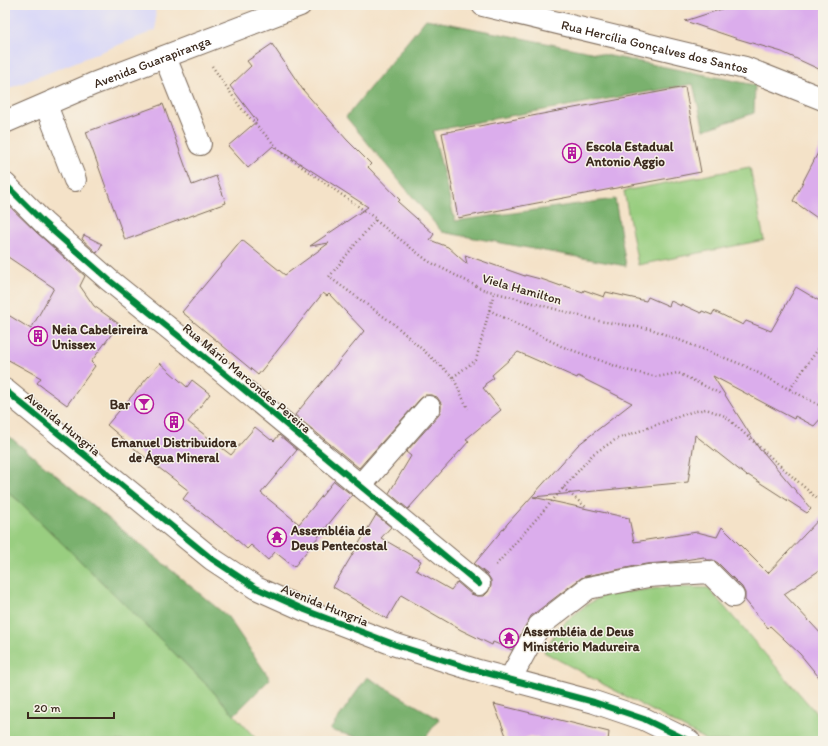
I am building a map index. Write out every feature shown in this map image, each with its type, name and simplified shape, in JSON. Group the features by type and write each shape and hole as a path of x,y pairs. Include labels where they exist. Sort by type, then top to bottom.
{"street":[{"name":"Rua Hercília Gonçalves dos Santos","path":"483,5 745,68 823,99"},
{"name":"Avenida Guarapiranga","path":"5,122 93,84 289,7"},
{"path":"165,57 200,144"},
{"path":"46,105 75,180"},
{"name":"Rua Mário Marcondes Pereira","path":"5,184 44,223 109,280 479,584"},
{"name":"Avenida Hungria","path":"5,390 212,559 256,588 305,610 396,644 475,670 594,702 644,719 689,741"},
{"path":"360,486 430,407"},
{"path":"510,679 539,626 588,588 648,576 709,572 733,596"}],"path":[{"path":"375,220 329,277 394,324 453,377 468,409"},
{"path":"453,377 476,360 494,292"},
{"path":"489,310 561,346 634,372 657,377 678,373 720,394"},
{"path":"790,389 823,342"},
{"path":"479,584 593,454 615,440 691,412 706,409 725,416 823,504"},
{"path":"563,488 587,508"}],"shaded area":[{"path":"5,5 155,5 156,30 5,90"}],"green space":[{"path":"426,19 755,85 754,113 704,130 693,84 498,118 433,131 455,221 615,199 626,266 442,232 346,117"},
{"path":"750,167 764,240 638,265 624,191"},
{"path":"5,433 228,617 270,679 234,715 210,688 19,501 5,490"},
{"path":"5,490 19,501 210,688 258,741 5,741"},
{"path":"668,587 708,588 823,721 823,741 707,741 544,652 559,627 585,606 604,595"},
{"path":"367,677 439,719 423,741 371,741 330,730"}],"building":[{"path":"734,5 823,5 823,71 782,52 685,21"},
{"path":"272,44 303,90 347,140 371,164 368,167 400,200 398,202 434,234 430,240 448,247 467,264 465,255 525,276 583,292 584,290 604,297 606,292 646,301 648,297 669,306 671,301 701,313 702,311 712,315 714,311 743,325 746,321 771,331 796,287 823,303 823,416 814,426 795,416 794,419 713,376 760,450 811,509 807,513 748,475 747,476 695,435 688,482 533,497 629,518 634,542 697,532 717,537 722,527 768,573 823,515 823,568 784,594 823,636 823,682 800,654 770,626 768,628 745,600 745,593 742,587 718,563 713,560 706,560 704,557 646,564 581,578 531,616 512,650 493,642 492,645 461,630 401,595 387,619 333,587 376,515 391,527 381,538 421,561 416,570 451,590 457,582 471,594 484,596 491,586 491,580 487,574 474,564 508,523 578,445 632,403 578,376 577,378 518,352 492,375 494,378 485,384 486,386 483,388 501,410 466,439 469,441 408,509 389,493 411,456 406,452 439,415 441,403 437,397 425,395 420,399 359,468 295,415 364,331 329,294 327,296 323,293 258,375 182,312 242,240 285,275 329,243 310,246 368,207 273,146 248,168 228,146 257,121 230,86 251,66 247,61"},
{"name":"Escola Estadual Antonio Aggio","path":"685,87 701,172 458,218 442,133"},
{"path":"163,104 192,185 216,176 226,203 125,240 86,132"},
{"path":"823,143 823,222 793,201"},
{"path":"5,202 85,276 80,286 94,306 119,324 91,362 95,366 67,405 37,383 41,378 5,358 5,313 31,329 54,288 5,255"},
{"path":"84,235 102,244 97,253 82,239"},
{"path":"160,363 187,387 192,380 210,394 188,422 231,455 255,427 274,441 279,435 297,450 261,493 299,524 334,481 352,495 294,567 275,552 268,560 251,545 247,549 226,530 225,531 183,499 189,491 141,454 107,425"},
{"path":"494,704 609,732 608,741 551,741 530,736 517,741 508,741"}],"cycle path":[{"path":"5,184 44,223 109,280 479,584"},
{"path":"5,390 212,559 256,588 305,610 396,645 475,670 594,702 644,719 689,741"}],"place":[{"name":"Escola Estadual Antonio Aggio","path":"572,153"},
{"name":"Neia Cabeleireira Unissex","path":"38,336"},
{"name":"Bar","path":"144,404"},
{"name":"Emanuel Distribuidora de Água Mineral","path":"174,422"},
{"name":"Assembléia de Deus Pentecostal","path":"277,537"},
{"name":"Assembléia de Deus Ministério Madureira","path":"509,638"}]}
